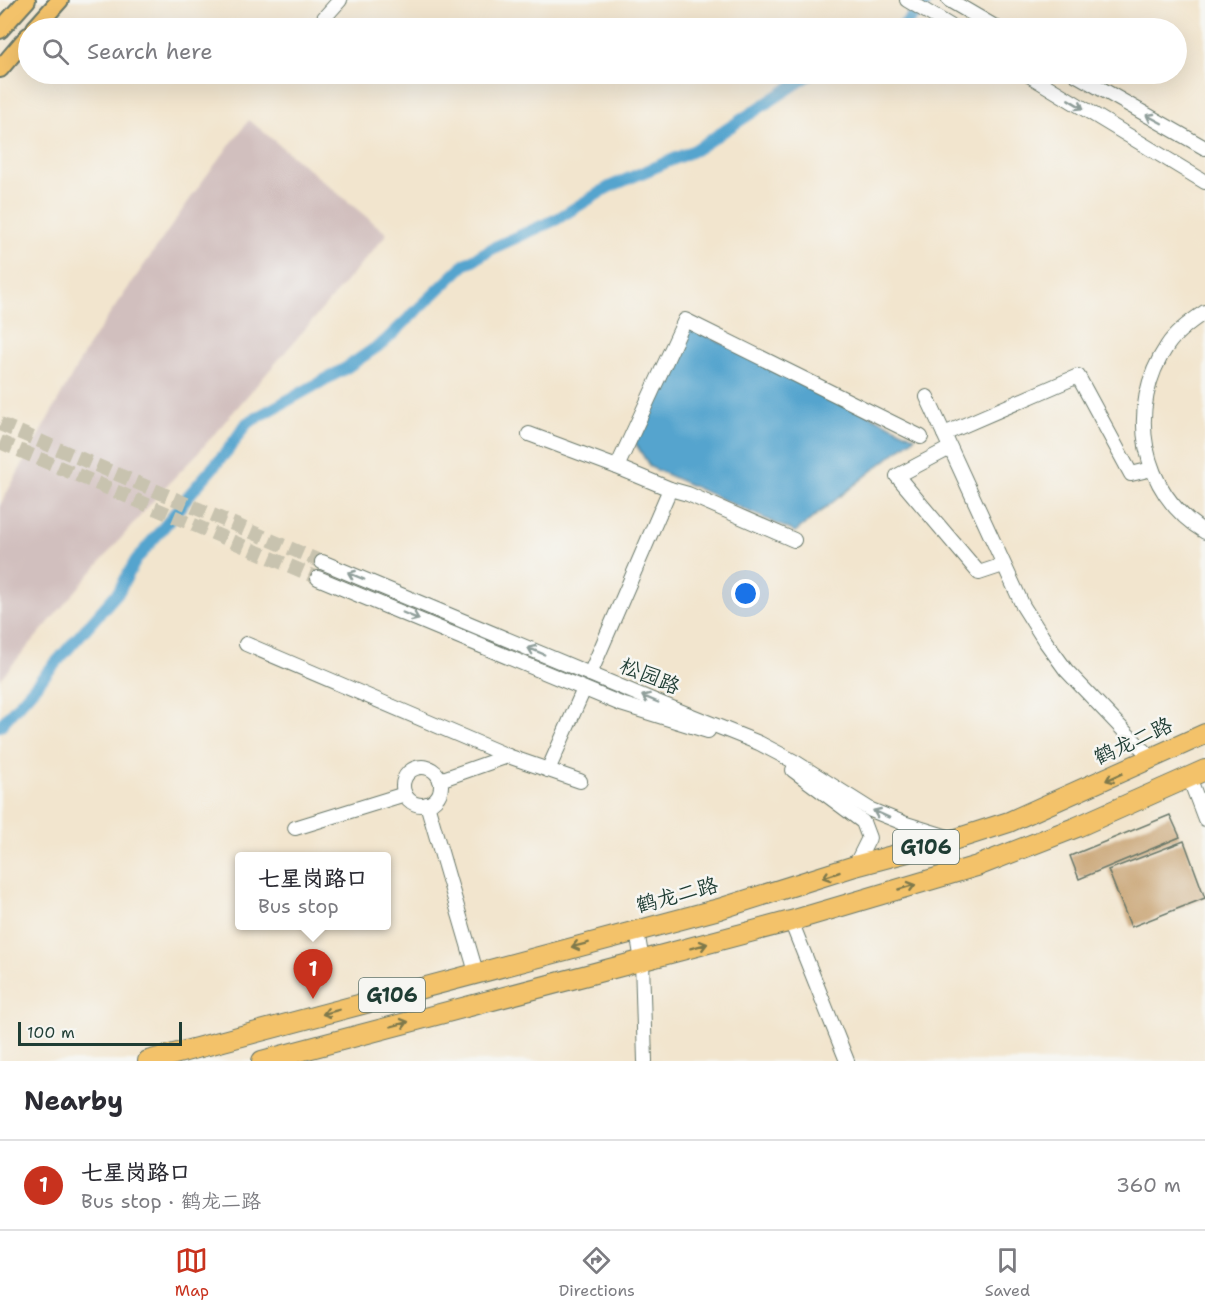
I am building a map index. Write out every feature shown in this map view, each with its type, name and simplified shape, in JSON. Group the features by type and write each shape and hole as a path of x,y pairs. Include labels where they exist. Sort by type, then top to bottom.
{"highway":[{"name":"鹤龙二路","path":"148,1061 719,909 855,866 956,839 1009,822 1205,735"},
{"name":"G106","path":"262,1061 791,921 987,863 1077,827 1197,773"}],"main road":[{"path":"0,30 27,0"},
{"path":"44,18 60,0"},
{"path":"0,69 18,48"}],"street":[{"path":"324,18 340,0"},
{"path":"907,0 937,18"},
{"path":"950,0 980,18"},
{"path":"1043,84 1205,182"},
{"path":"1093,84 1205,148"},
{"path":"1205,312 1194,319 1168,344 1151,377 1145,395 1143,422 1143,433 1159,486 1184,516 1205,532"},
{"path":"617,467 686,320 921,437"},
{"path":"944,434 1078,376 1131,474 1152,469"},
{"path":"927,397 1023,606 1066,670 1153,759"},
{"path":"529,434 688,494 794,540"},
{"path":"950,448 897,476 979,573 1003,565"},
{"path":"590,674 670,489"},
{"name":"松园路","path":"322,562 759,742 882,815 956,839"},
{"name":"松园路","path":"318,578 621,704 732,739 788,767 863,822 868,838 855,866"},
{"path":"246,644 508,756 580,781"},
{"path":"548,770 584,689"},
{"path":"440,780 508,756"},
{"path":"415,768 433,770 440,780 440,792 433,801 427,804 415,803 405,794 403,782 405,776 415,768"},
{"path":"1197,773 1205,819"},
{"path":"295,828 405,794"},
{"path":"427,804 476,972"},
{"path":"791,921 847,1061"},
{"path":"636,931 642,961 645,1061"}],"shaded area":[{"path":"249,120 387,234 0,679 0,505 90,343 204,179"}],"water":[{"path":"689,327 915,437 795,532 650,467 634,441"}],"building":[{"path":"1170,815 1180,837 1079,879 1070,856"},
{"path":"1184,841 1205,898 1131,927 1108,870"}],"waterway":[{"path":"911,18 928,0"},
{"path":"0,726 119,591 136,560 228,450 247,423 346,368 384,342 464,265 495,247 557,219 609,187 695,150 796,84"}],"tunnel":[{"path":"0,424 322,562"},
{"path":"0,442 318,578"}],"place":[{"name":"七星岗路口","path":"313,999"}]}
